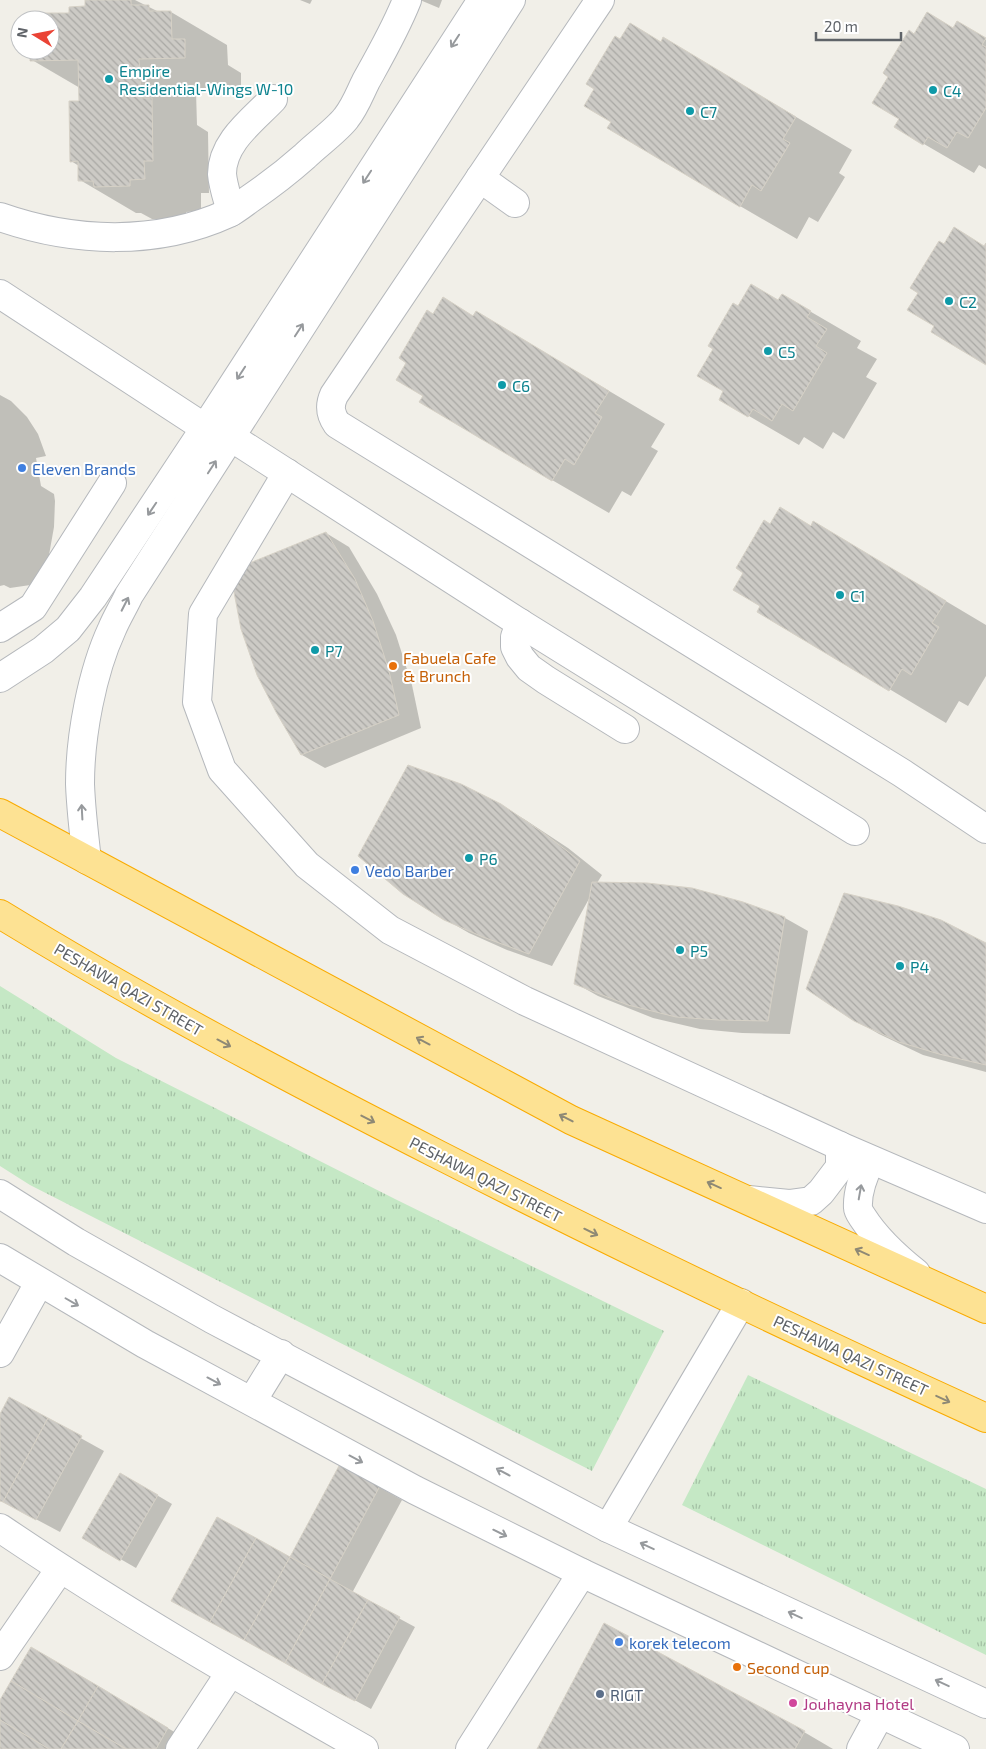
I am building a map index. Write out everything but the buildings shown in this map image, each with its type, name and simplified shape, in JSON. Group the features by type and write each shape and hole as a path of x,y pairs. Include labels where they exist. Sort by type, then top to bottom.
{"highway":[{"path":"0,813 570,1120 986,1309"},
{"name":"PESHAWA QAZI STREET","path":"0,914 202,1032 367,1119 587,1230 986,1418"}],"street":[{"path":"0,217 58,234 116,238 146,236 174,231 203,223 231,212 279,179 346,118 400,18 407,0"},
{"path":"0,678 43,650 68,629 81,613 205,428 482,0"},
{"path":"87,860 82,822 80,783 83,745 94,680 111,630 129,595 511,0"},
{"path":"600,0 334,395 330,402 333,418 337,424 877,758 986,829"},
{"path":"231,212 222,175 224,157 230,144 274,99"},
{"path":"480,178 515,203"},
{"path":"0,294 205,428"},
{"path":"240,443 520,623 855,831"},
{"path":"287,473 203,614 197,702 222,770 307,865 390,930 525,1001 871,1160 986,1209"},
{"path":"0,628 33,607 112,483"},
{"path":"81,613 86,621 93,626 111,630"},
{"path":"520,623 515,637 515,647 529,668 625,729"},
{"path":"745,1199 789,1204 811,1201 821,1192 840,1166 840,1146"},
{"path":"871,1160 860,1189 858,1209 871,1231 892,1254 927,1282"},
{"path":"0,1194 76,1242 144,1281 608,1528 986,1704"},
{"path":"0,1258 144,1344 415,1490 582,1573 956,1749"},
{"path":"0,1353 40,1283"},
{"path":"608,1528 741,1304"},
{"path":"252,1401 281,1354"},
{"path":"0,1528 60,1569 230,1673 364,1749"},
{"path":"0,1656 60,1569"},
{"path":"470,1749 582,1573"},
{"path":"180,1749 230,1673"},
{"path":"861,1749 880,1714"}],"green space":[{"path":"0,986 116,1058 395,1199 664,1331 592,1471 30,1185 0,1166"},
{"path":"748,1375 986,1489 986,1655 682,1505"}],"place":[{"name":"Empire Residential-Wings W-10","path":"109,79"},
{"name":"C4","path":"933,90"},
{"name":"C7","path":"690,111"},
{"name":"C2","path":"949,301"},
{"name":"C5","path":"768,351"},
{"name":"C6","path":"502,385"},
{"name":"Eleven Brands","path":"22,468"},
{"name":"C1","path":"840,595"},
{"name":"P7","path":"315,650"},
{"name":"Fabuela Cafe & Brunch","path":"393,666"},
{"name":"P6","path":"469,858"},
{"name":"Vedo Barber","path":"355,870"},
{"name":"P5","path":"680,950"},
{"name":"P4","path":"900,966"},
{"name":"korek telecom","path":"619,1642"},
{"name":"Second cup","path":"737,1667"},
{"name":"RIGT","path":"600,1694"},
{"name":"Jouhayna Hotel","path":"793,1703"}]}
